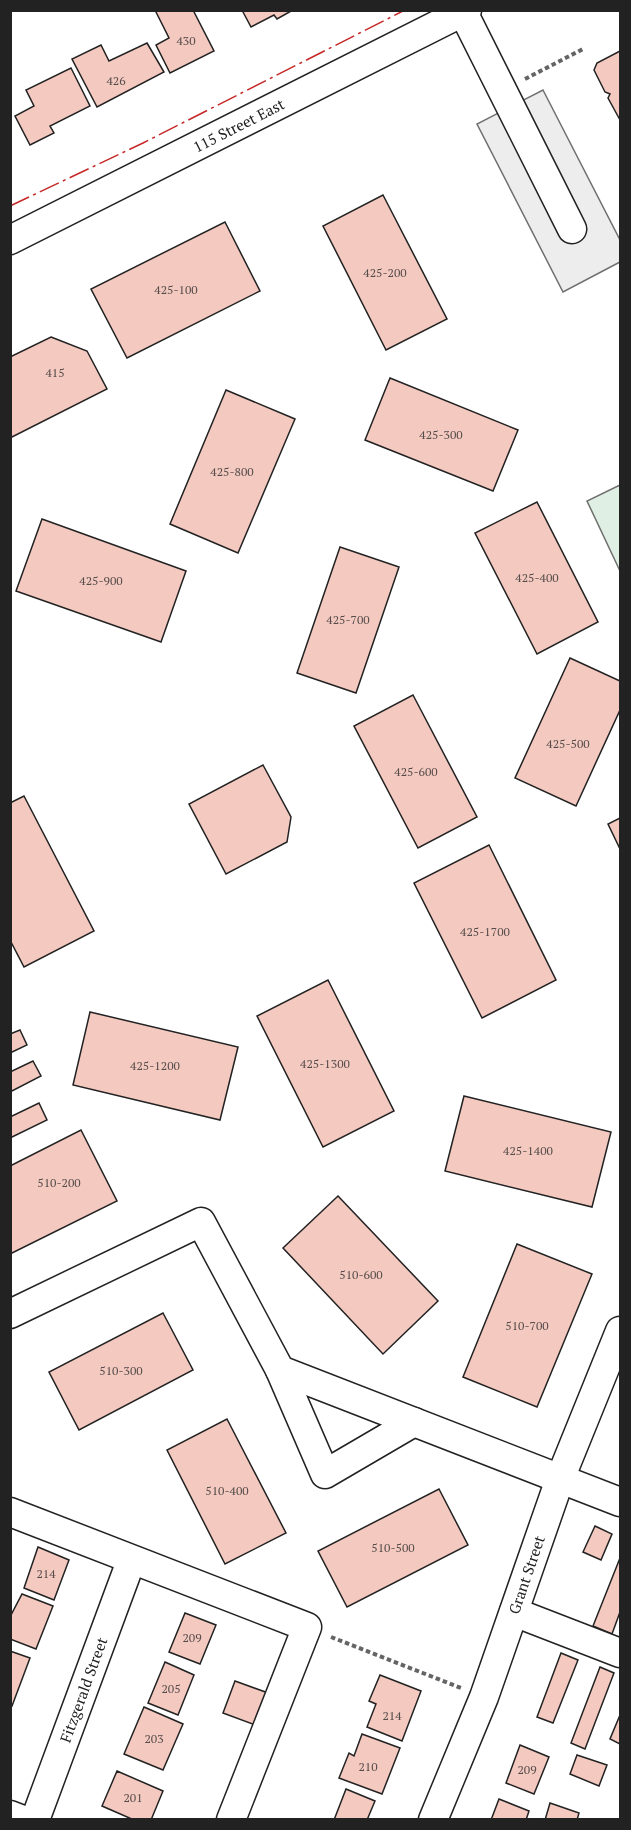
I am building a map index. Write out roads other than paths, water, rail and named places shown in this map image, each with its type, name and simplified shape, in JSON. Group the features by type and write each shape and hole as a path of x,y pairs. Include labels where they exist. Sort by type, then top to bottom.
{"street":[{"path":"465,11 572,229"},
{"name":"115 Street East","path":"10,240 465,11"},
{"path":"10,1314 201,1222 280,1370 325,1474 414,1422"},
{"name":"Grant Street","path":"433,1820 484,1697 560,1479 621,1330"},
{"path":"280,1370 621,1502"},
{"path":"10,1512 131,1561 307,1627 231,1820"},
{"name":"Fitzgerald Street","path":"35,1820 131,1561"},
{"path":"514,1612 621,1653"},
{"path":"10,1815 23,1820"}]}
